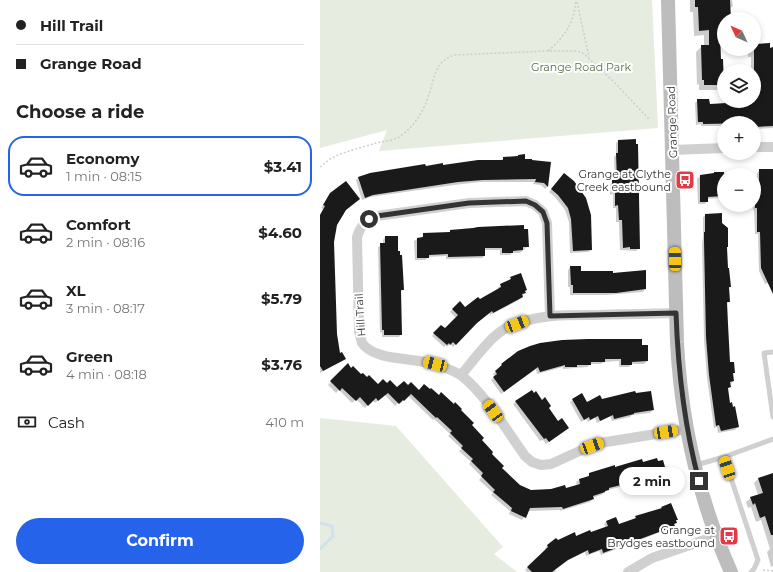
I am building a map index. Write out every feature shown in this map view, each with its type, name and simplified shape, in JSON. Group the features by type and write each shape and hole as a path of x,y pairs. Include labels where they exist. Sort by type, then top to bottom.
{"street":[{"name":"Grange Road","path":"668,0 678,359 687,429 695,466 716,536 731,572"},
{"path":"761,147 773,147"},
{"path":"672,150 717,148"},
{"name":"Hill Trail","path":"550,316 547,223 543,212 535,205 526,201 469,203 377,216 369,219 363,224 357,237 359,331 362,342 369,350 379,354 435,364 461,375 485,400 525,456 532,462 541,465 551,464 600,443 687,429"},
{"path":"461,375 493,339 507,328 527,320 550,316 676,313"},
{"path":"628,572 652,558 716,536"}],"lane":[{"path":"773,352 764,354 773,417"},
{"path":"695,466 773,439"},
{"path":"724,457 758,560 751,572"}],"path":[{"path":"548,51 567,32 575,12 576,0"},
{"path":"576,0 589,58"},
{"path":"320,167 338,155 392,140 409,130 416,122 428,98 437,68 446,58 454,55 548,51 583,52 650,120"},
{"path":"763,570 773,571"}],"green space":[{"name":"Grange Road Park","path":"320,0 652,0 658,128 379,151 387,130 320,148"},
{"path":"320,418 396,426 503,547 494,554 517,572 320,572"}],"building":[{"path":"695,0 730,0 731,12 717,12 717,56 721,56 721,59 723,59 723,64 717,64 717,85 704,85 704,80 702,80 701,45 709,45 709,30 699,31 698,7 695,7"},
{"path":"770,43 770,48 773,47 773,126 761,127 761,116 717,116 717,124 703,124 703,122 698,122 697,99 709,99 710,104 717,104 717,108 761,108 761,64 754,64 754,56 761,56 761,44"},
{"path":"636,139 636,144 638,144 640,249 630,249 630,247 623,248 622,220 619,220 618,205 615,206 615,192 612,192 612,180 617,180 616,153 618,153 618,140"},
{"path":"525,154 525,159 551,162 548,187 544,183 535,182 536,179 483,180 458,182 373,195 365,198 358,177 370,173 425,164 426,166 478,160 503,160 503,157"},
{"path":"761,169 773,169 773,294 761,268 760,232 757,232 757,212 761,212"},
{"path":"717,172 717,196 708,197 708,202 700,202 700,175"},
{"path":"564,173 574,181 586,198 591,215 592,250 573,251 571,219 568,208 558,195 551,189"},
{"path":"346,181 360,199 346,210 337,225 334,242 337,334 340,353 342,352 346,359 323,371 320,366 320,215 325,206 323,205 330,193"},
{"path":"722,213 722,223 728,228 728,268 731,287 729,287 730,302 727,302 728,324 730,362 734,362 735,373 733,373 734,381 730,382 731,387 728,388 730,403 732,402 733,407 735,406 739,427 721,431 719,425 716,426 709,375 706,337 704,232 705,214"},
{"path":"524,225 524,229 528,229 529,247 523,247 523,250 513,251 513,253 502,253 502,248 485,248 485,256 448,257 448,254 429,255 429,258 417,258 417,238 423,237 423,233 450,232 450,230 478,227"},
{"path":"385,236 398,236 398,251 400,251 400,255 402,255 404,290 401,290 402,335 384,335 384,330 382,330 380,243 385,243"},
{"path":"570,266 581,266 581,271 613,271 613,273 646,270 646,289 616,293 573,293"},
{"path":"521,273 527,290 525,291 526,293 522,294 523,297 493,313 492,311 477,323 456,345 453,342 450,345 449,343 447,345 433,333 441,325 445,328 458,315 452,309 460,301 465,307 478,297 480,299 501,287 500,284 511,279 510,277"},
{"path":"642,339 642,345 648,345 648,361 632,362 632,365 621,365 621,359 605,359 605,362 591,362 591,365 565,367 565,365 540,372 538,367 504,392 493,377 497,374 495,371 502,365 501,364 518,351 530,346 562,340"},
{"path":"348,363 351,368 353,366 361,374 363,373 367,377 369,375 378,384 383,379 387,383 390,380 397,387 404,381 408,385 411,382 419,390 424,384 439,395 441,392 454,404 455,402 474,423 472,425 484,438 482,440 493,452 492,454 504,466 502,468 520,485 531,490 551,489 565,485 566,488 580,484 579,479 589,476 589,473 642,459 643,462 657,458 658,461 663,460 667,474 653,478 655,483 643,486 641,480 609,488 609,490 605,492 593,496 594,499 563,509 562,507 530,508 526,518 511,511 512,508 493,492 495,490 481,476 483,473 471,461 473,459 461,448 463,446 450,433 452,431 411,394 399,404 388,393 378,401 376,398 368,406 360,397 356,401 342,388 340,391 330,381"},
{"path":"532,390 534,393 536,391 542,400 545,397 551,406 549,408 558,421 562,418 569,428 549,442 546,438 544,439 515,401"},
{"path":"635,391 636,393 651,391 654,410 634,413 614,419 613,415 600,421 598,416 590,420 589,417 584,420 572,399 582,393 587,402 600,395 602,399"},
{"path":"773,473 773,535 771,535 765,516 760,518 755,503 753,505 750,497 763,493 758,478"},
{"path":"671,503 678,520 676,520 677,523 674,524 675,526 603,553 602,549 589,554 588,550 568,560 552,572 532,572 527,567 548,547 547,545 556,538 558,540 575,532 576,536 590,530 591,532 608,526 606,521 616,517 619,524 636,518 635,516 662,508 661,507"}],"waterway":[{"path":"320,523 332,526 333,536 320,549"}],"place":[{"name":"Grange at Clythe Creek eastbound","path":"685,180"},
{"name":"Grange at Brydges eastbound","path":"729,536"}],"route":[{"path":"369,219 377,216 469,203 526,201 535,205 543,212 547,223 550,316 676,313 678,359 682,396 687,429 699,481"}]}
